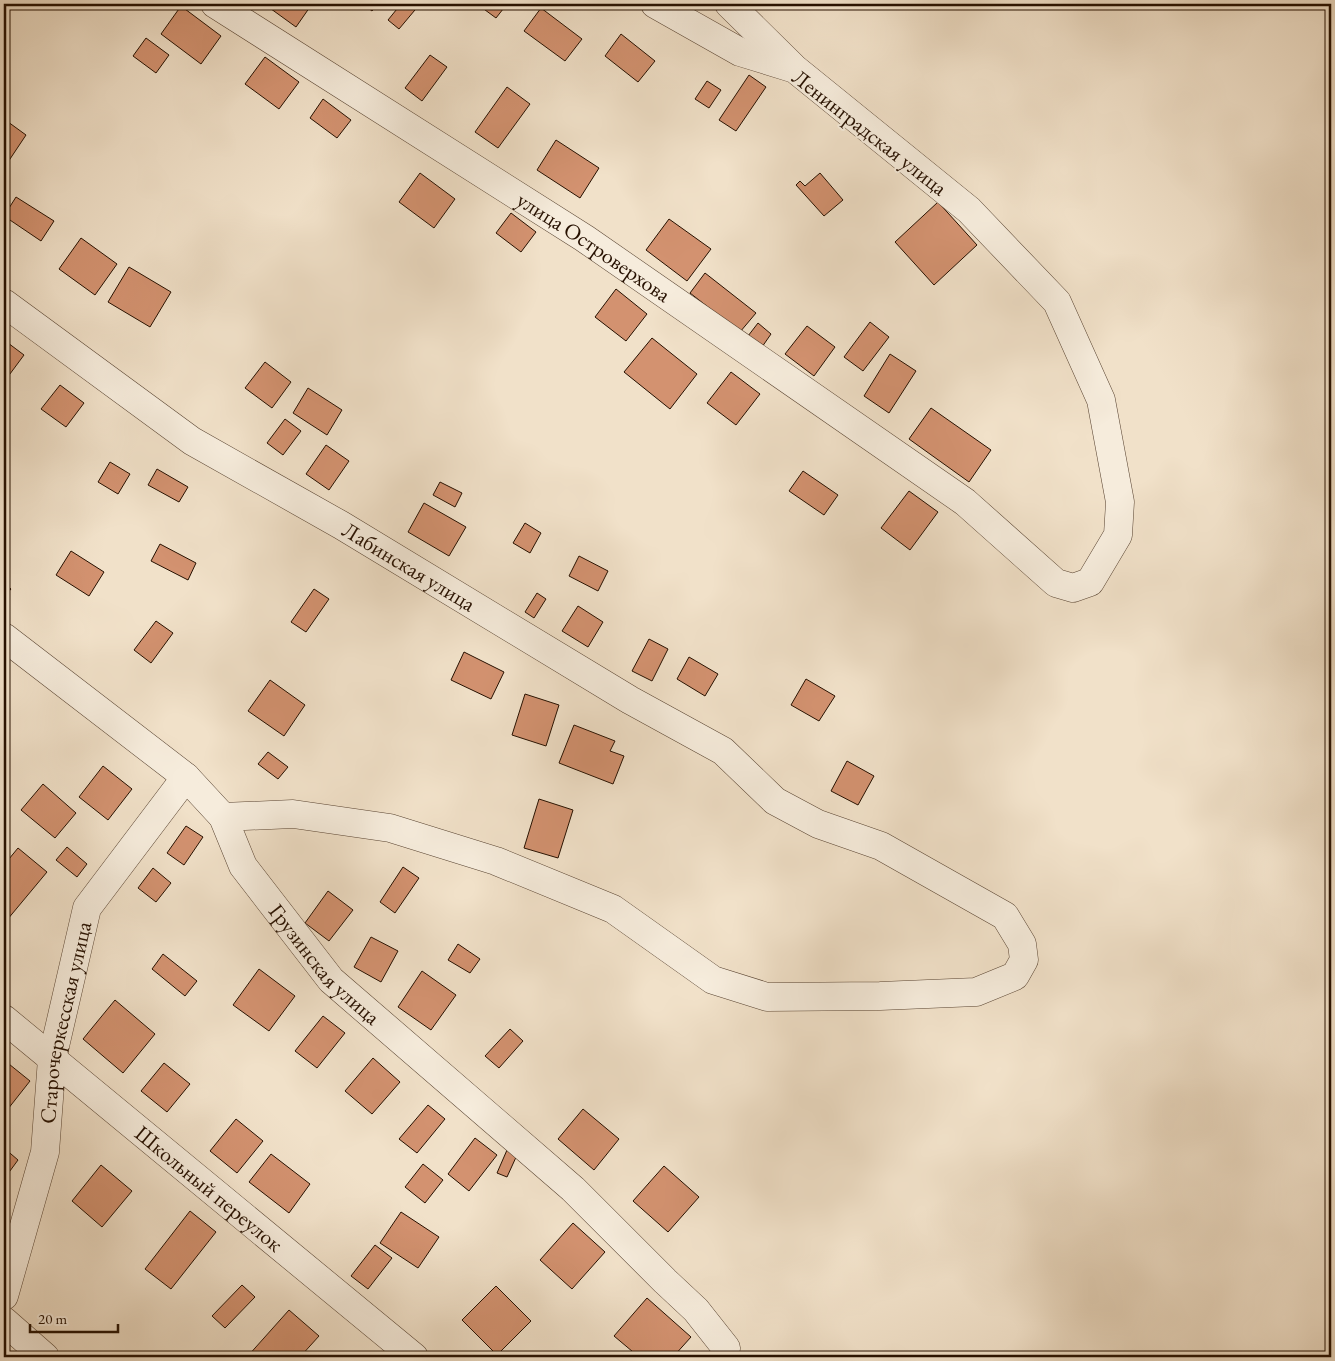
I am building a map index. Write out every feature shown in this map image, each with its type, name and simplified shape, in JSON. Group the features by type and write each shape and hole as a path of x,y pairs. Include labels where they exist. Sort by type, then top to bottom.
{"street":[{"name":"улица Островерхова","path":"215,4 584,238 965,502 1056,584 1073,588 1090,582 1118,535 1120,502 1101,400 1057,302"},
{"name":"Ленинградская улица","path":"655,4 740,52 795,69 969,210 1057,302"},
{"path":"729,4 795,69"},
{"name":"Лабинская улица","path":"4,303 192,441 341,525 630,700 723,751 775,801 818,824 881,846 1005,916 1022,944 1024,960 1015,976 976,992 880,996 768,997 713,980 613,909 496,861 390,828 294,814 224,817"},
{"name":"Грузинская улица","path":"4,637 186,777 224,817 243,866 331,980 574,1189 665,1282 696,1310 726,1348 723,1357"},
{"name":"Старочеркесская улица","path":"4,1296 45,1152 52,1059 87,908 186,777"},
{"name":"Школьный переулок","path":"4,1019 414,1357"},
{"path":"4,1322 45,1357"}],"building":[{"path":"268,4 312,4 296,27 267,6"},
{"path":"363,4 378,4 372,11"},
{"path":"401,4 420,4 399,29 388,20"},
{"path":"477,4 507,4 496,18"},
{"path":"181,6 221,36 201,64 161,34"},
{"path":"541,8 582,39 565,61 524,31"},
{"path":"621,34 655,61 638,82 605,56"},
{"path":"146,38 169,55 156,73 133,56"},
{"path":"430,55 447,67 422,101 405,88"},
{"path":"265,57 299,82 279,109 245,84"},
{"path":"749,75 766,87 736,131 719,120"},
{"path":"707,81 721,90 709,108 695,99"},
{"path":"507,87 530,104 498,148 475,132"},
{"path":"323,99 351,120 337,138 310,118"},
{"path":"4,119 26,135 8,162 4,159"},
{"path":"556,140 599,168 580,198 537,170"},
{"path":"420,173 455,199 434,228 399,202"},
{"path":"820,173 843,200 824,216 796,185 800,181 805,186"},
{"path":"16,197 54,221 41,241 4,216"},
{"path":"938,202 977,245 934,285 895,242"},
{"path":"511,213 536,232 521,252 496,233"},
{"path":"669,219 711,249 687,281 646,250"},
{"path":"81,238 117,264 95,295 59,269"},
{"path":"129,267 171,292 150,327 108,302"},
{"path":"705,273 756,313 740,332 690,293"},
{"path":"616,289 647,314 626,341 595,317"},
{"path":"870,322 889,337 863,371 844,357"},
{"path":"758,323 771,334 762,347 748,336"},
{"path":"807,326 835,347 814,376 785,354"},
{"path":"652,338 697,374 670,409 624,372"},
{"path":"4,340 24,355 4,382"},
{"path":"890,354 916,371 889,413 864,396"},
{"path":"265,362 291,382 272,408 245,388"},
{"path":"731,372 760,394 736,425 707,403"},
{"path":"60,385 84,403 66,427 41,409"},
{"path":"308,388 342,410 327,435 293,413"},
{"path":"931,408 991,450 969,482 909,439"},
{"path":"285,419 301,431 283,455 267,443"},
{"path":"326,445 349,461 329,490 306,474"},
{"path":"110,462 130,474 118,494 98,482"},
{"path":"157,469 188,487 179,502 148,485"},
{"path":"803,471 838,495 824,515 789,491"},
{"path":"440,482 462,493 455,507 433,495"},
{"path":"909,491 938,512 910,550 881,528"},
{"path":"424,503 466,527 449,556 408,532"},
{"path":"525,523 541,533 530,553 513,543"},
{"path":"160,544 196,563 188,580 151,561"},
{"path":"71,551 104,572 89,596 56,575"},
{"path":"579,556 608,571 598,591 569,576"},
{"path":"4,583 11,589 4,597"},
{"path":"314,589 329,599 306,632 291,622"},
{"path":"537,593 546,599 534,618 525,612"},
{"path":"578,606 603,622 588,647 562,631"},
{"path":"156,621 173,633 151,663 134,650"},
{"path":"649,639 668,649 652,681 632,671"},
{"path":"464,652 504,672 491,699 451,680"},
{"path":"689,657 718,674 705,696 677,679"},
{"path":"806,679 835,696 819,721 791,705"},
{"path":"270,680 305,705 284,736 248,711"},
{"path":"525,694 559,705 546,746 512,735"},
{"path":"574,725 615,741 610,751 624,756 613,784 559,763"},
{"path":"268,752 288,767 278,779 258,764"},
{"path":"847,761 874,776 858,805 831,791"},
{"path":"103,766 132,789 108,820 79,797"},
{"path":"43,784 76,813 55,838 21,810"},
{"path":"539,799 573,810 558,858 524,848"},
{"path":"186,826 203,837 184,865 167,853"},
{"path":"67,847 87,864 77,877 56,860"},
{"path":"18,848 47,872 7,920 4,917 4,865"},
{"path":"403,867 419,878 395,913 380,902"},
{"path":"153,868 171,883 156,902 138,888"},
{"path":"328,891 353,910 329,941 305,923"},
{"path":"371,937 398,951 381,982 354,967"},
{"path":"458,944 480,959 470,973 448,960"},
{"path":"163,954 197,981 185,996 152,969"},
{"path":"259,969 295,996 269,1031 233,1005"},
{"path":"422,971 456,995 431,1030 398,1007"},
{"path":"115,1000 155,1034 123,1073 83,1039"},
{"path":"323,1016 345,1033 317,1068 295,1051"},
{"path":"510,1029 523,1041 499,1068 485,1056"},
{"path":"373,1058 400,1082 372,1114 345,1091"},
{"path":"4,1060 30,1081 4,1114"},
{"path":"164,1063 190,1084 167,1112 141,1091"},
{"path":"428,1105 445,1119 417,1153 399,1139"},
{"path":"583,1109 619,1139 594,1170 558,1139"},
{"path":"236,1119 263,1141 237,1173 210,1151"},
{"path":"475,1138 497,1155 469,1191 448,1174"},
{"path":"4,1148 18,1160 7,1175 4,1173"},
{"path":"507,1150 517,1155 507,1177 497,1173"},
{"path":"271,1154 310,1184 289,1213 249,1182"},
{"path":"423,1164 443,1180 425,1203 405,1187"},
{"path":"101,1165 132,1191 102,1227 72,1201"},
{"path":"664,1166 699,1197 668,1232 633,1201"},
{"path":"190,1211 216,1232 171,1289 145,1269"},
{"path":"401,1212 439,1237 418,1268 380,1243"},
{"path":"573,1223 605,1252 572,1289 540,1260"},
{"path":"375,1245 392,1258 368,1289 351,1276"},
{"path":"242,1285 255,1297 225,1328 212,1316"},
{"path":"496,1286 531,1321 497,1355 462,1320"},
{"path":"647,1298 691,1337 673,1357 639,1357 614,1336"},
{"path":"289,1310 319,1336 300,1357 247,1357"}]}
